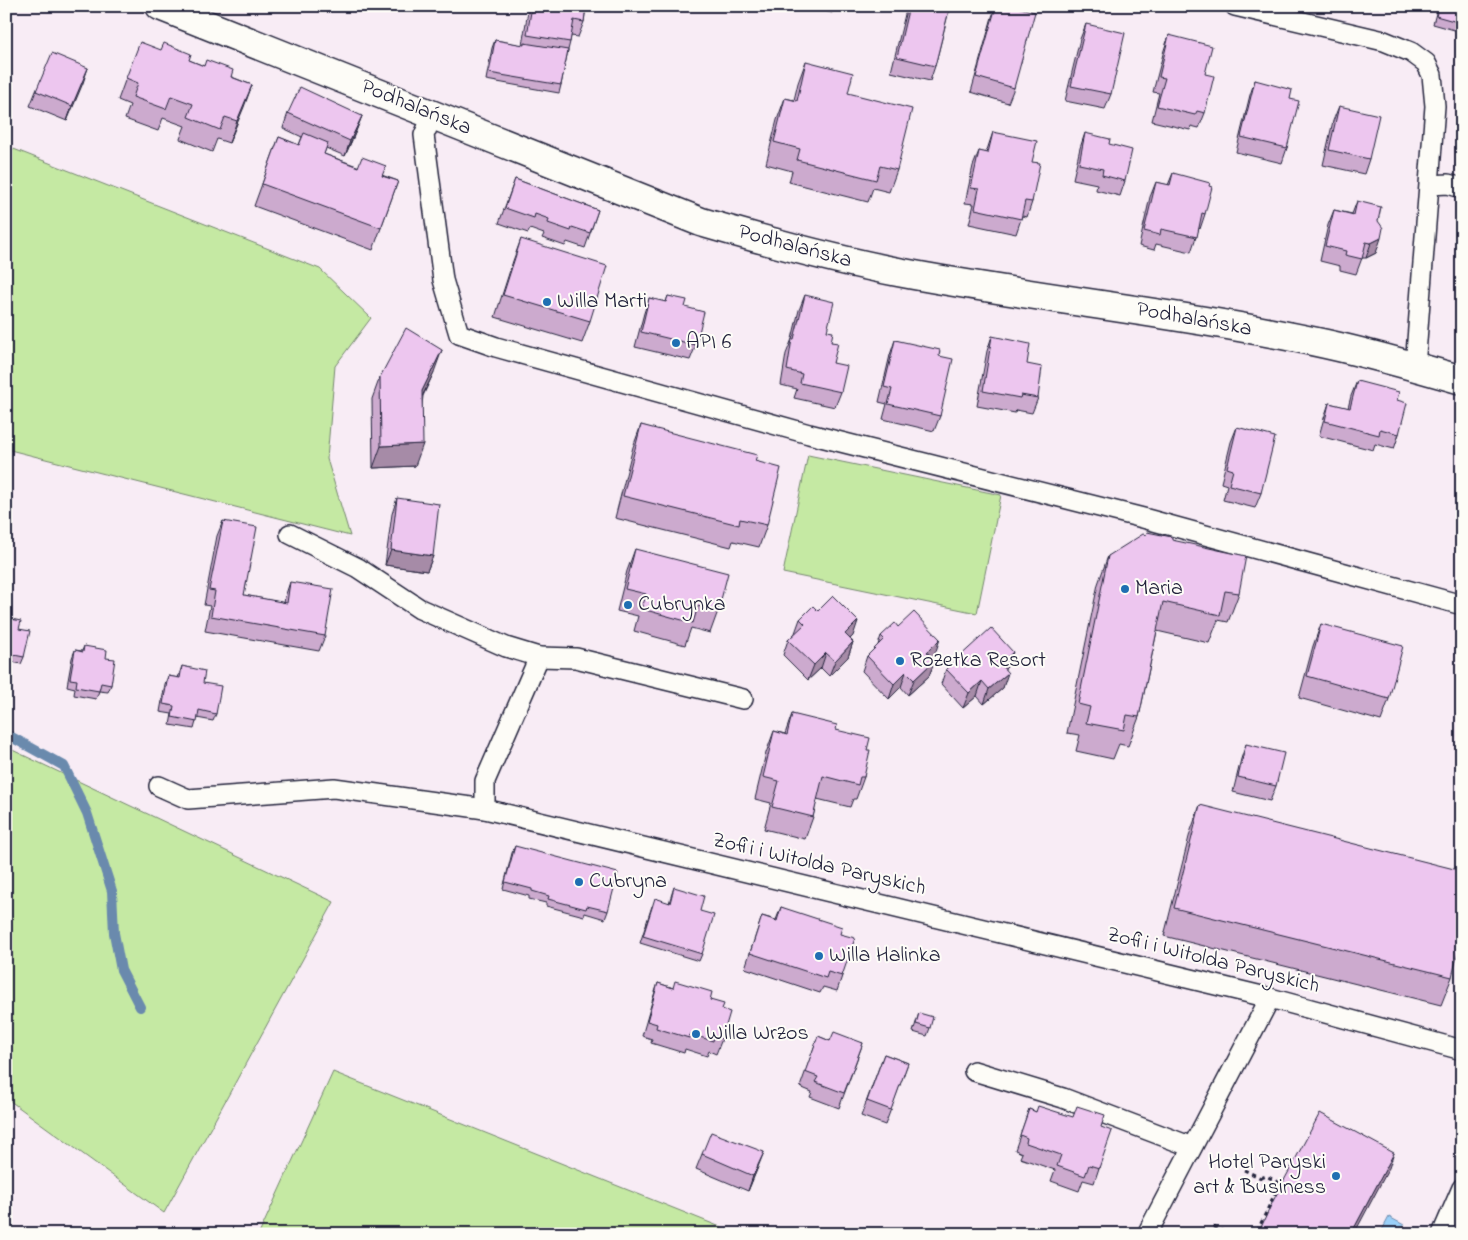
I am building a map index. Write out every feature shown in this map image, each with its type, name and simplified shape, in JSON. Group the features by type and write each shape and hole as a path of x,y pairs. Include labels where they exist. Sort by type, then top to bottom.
{"street":[{"name":"Podhalańska","path":"160,6 701,222 792,248 899,272 1268,332 1327,344 1462,380"}],"lane":[{"path":"1235,6 1384,41 1411,52 1426,63 1432,75 1435,106 1415,366"},
{"path":"432,115 424,136 443,280 459,334 496,347 809,434 1142,518 1462,604"},
{"path":"1430,185 1448,184 1462,188"},
{"path":"290,534 358,568 420,609 506,647 539,657 576,658 743,699"},
{"path":"485,810 485,781 539,657"},
{"name":"Zofii i Witolda Paryskich","path":"159,786 188,799 334,788 485,810 1270,998 1462,1050"},
{"path":"1147,1234 1270,998"},
{"path":"974,1071 1063,1098 1192,1147"},
{"path":"1442,1234 1462,1188"}],"path":[{"path":"1244,1170 1261,1178 1266,1176 1284,1185"},
{"path":"1256,1234 1276,1191 1262,1184 1261,1178"},
{"path":"1213,1227 1229,1234"}],"green space":[{"path":"6,146 320,269 371,318 335,366 327,459 350,536 6,449"},
{"path":"808,455 1001,495 977,613 783,573"},
{"path":"6,747 334,902 164,1213 6,1098"},
{"path":"333,1072 738,1234 259,1234"}],"water":[{"path":"1389,1217 1404,1225 1400,1234 1380,1234"}],"building":[{"path":"532,6 586,6 584,22 574,20 570,42 527,35"},
{"path":"909,6 950,6 935,66 897,57"},
{"path":"996,6 1013,6 1035,12 1014,88 976,77"},
{"path":"1439,6 1462,6 1461,23 1436,16"},
{"path":"1086,24 1125,33 1111,94 1071,86"},
{"path":"1169,35 1212,46 1205,74 1214,76 1205,113 1197,111 1195,115 1157,106 1165,78 1159,77"},
{"path":"495,40 568,50 561,85 489,73"},
{"path":"140,42 161,50 164,43 191,54 189,60 204,66 206,60 233,70 231,77 252,85 237,121 225,117 220,130 188,117 193,104 171,96 166,109 133,97 138,83 126,78"},
{"path":"52,53 88,68 72,106 36,91"},
{"path":"806,61 853,73 848,93 912,109 897,170 880,166 876,180 797,160 800,149 774,142 785,98 797,101"},
{"path":"1255,80 1292,90 1290,99 1299,101 1287,148 1241,137"},
{"path":"300,87 362,116 350,141 288,113"},
{"path":"1339,106 1379,115 1369,159 1329,150"},
{"path":"993,132 1037,141 1032,162 1040,163 1032,202 1025,201 1021,219 975,209 979,189 971,188 979,151 988,153"},
{"path":"304,133 328,143 324,154 358,167 362,157 386,166 382,176 398,181 381,228 262,184 279,137 299,145"},
{"path":"1085,133 1110,139 1109,144 1132,150 1125,181 1102,175 1103,169 1079,164"},
{"path":"1173,173 1210,183 1209,186 1212,187 1205,214 1202,213 1197,237 1161,229 1160,235 1144,231 1156,182 1170,185"},
{"path":"515,179 598,210 590,233 572,227 571,231 548,223 549,219 535,214 534,218 505,208"},
{"path":"1357,201 1381,207 1378,221 1383,228 1381,238 1371,243 1366,242 1362,259 1345,255 1346,251 1325,246 1334,210 1354,215"},
{"path":"521,239 607,266 590,321 503,295"},
{"path":"805,295 834,302 827,331 833,332 831,342 838,343 833,363 847,366 841,392 800,383 802,374 787,370 792,339 794,339"},
{"path":"668,296 687,300 685,307 704,312 696,345 641,332 649,298 666,302"},
{"path":"406,328 442,350 422,391 423,444 381,446 380,377"},
{"path":"992,336 1030,344 1027,364 1042,367 1038,398 1021,395 1020,398 983,391"},
{"path":"895,340 940,350 939,356 953,359 940,416 888,404 892,389 884,387"},
{"path":"1357,381 1399,392 1397,400 1407,403 1399,434 1380,429 1379,435 1325,421 1329,403 1350,408"},
{"path":"641,425 757,455 755,461 781,468 767,525 740,519 739,525 623,496"},
{"path":"1237,427 1275,437 1261,493 1229,485 1233,470 1227,468"},
{"path":"397,498 439,504 433,556 391,550"},
{"path":"223,521 257,527 244,595 287,603 290,582 333,589 325,636 211,616 215,591 209,590"},
{"path":"1147,532 1172,537 1172,540 1246,556 1239,593 1225,591 1220,615 1163,602 1139,717 1127,715 1124,730 1086,723 1090,707 1078,704 1108,556 1143,534 1146,535"},
{"path":"635,549 728,573 718,611 698,606 693,623 642,609 646,594 625,589"},
{"name":"Rozetka Resort","path":"833,596 858,621 845,634 853,642 835,661 826,653 814,665 788,640 805,624 800,619 813,606 818,611"},
{"name":"Rozetka Resort","path":"914,612 940,639 927,652 935,660 914,680 906,672 894,684 867,656 884,639 881,636 895,623 898,627"},
{"path":"6,618 21,621 19,629 30,631 24,657 14,655 12,662 6,661"},
{"path":"1321,624 1403,646 1389,699 1307,676"},
{"path":"991,628 1013,652 1000,664 1008,673 989,689 982,681 969,693 946,669"},
{"path":"84,646 107,650 106,658 115,659 111,685 101,683 99,691 76,687 77,680 70,679 75,650 83,652"},
{"path":"182,666 205,671 203,683 221,686 216,714 199,710 197,722 172,717 174,706 163,704 168,676 180,678"},
{"path":"792,714 837,725 836,730 870,738 867,750 870,750 864,777 860,777 858,785 823,776 813,817 772,807 779,781 763,777 774,731 787,735"},
{"path":"1246,744 1284,753 1276,786 1238,777"},
{"path":"1200,805 1462,871 1462,936 1452,977 1174,908"},
{"name":"Cubryna","path":"515,846 618,873 608,911 587,906 586,909 548,899 549,896 532,891 532,889 505,882"},
{"path":"674,887 704,896 700,911 714,915 702,954 643,936 655,898 670,903"},
{"name":"Willa Halinka","path":"781,907 842,927 840,934 855,938 842,976 828,972 826,978 750,953 762,916 777,921"},
{"path":"675,981 712,992 710,1000 724,1004 722,1009 730,1012 722,1039 714,1036 713,1041 690,1034 689,1038 656,1028 657,1024 647,1021 658,983 673,988"},
{"path":"919,1013 933,1017 930,1028 916,1024"},
{"path":"834,1032 863,1043 844,1093 815,1082 818,1077 805,1072 818,1036 830,1041"},
{"path":"884,1054 908,1063 891,1110 867,1101"},
{"path":"1038,1106 1073,1117 1077,1106 1105,1115 1101,1127 1112,1131 1099,1168 1089,1165 1085,1176 1057,1166 1061,1155 1026,1143 1027,1138 1020,1135 1029,1109 1036,1112"},
{"name":"Hotel Paryski art & Business","path":"1320,1113 1394,1153 1351,1234 1258,1234 1273,1201"},
{"path":"711,1132 764,1152 753,1176 702,1154"}],"waterway":[{"path":"6,734 64,766 87,813 112,891 114,933 121,970 140,1007"}],"place":[{"name":"Willa Marti","path":"547,302"},
{"name":"API 6","path":"676,343"},
{"name":"Maria","path":"1125,589"},
{"name":"Cubrynka","path":"628,605"},
{"name":"Rozetka Resort","path":"900,661"},
{"name":"Cubryna","path":"579,882"},
{"name":"Willa Halinka","path":"819,956"},
{"name":"Willa Wrzos","path":"696,1034"},
{"name":"Hotel Paryski art & Business","path":"1336,1176"}]}
